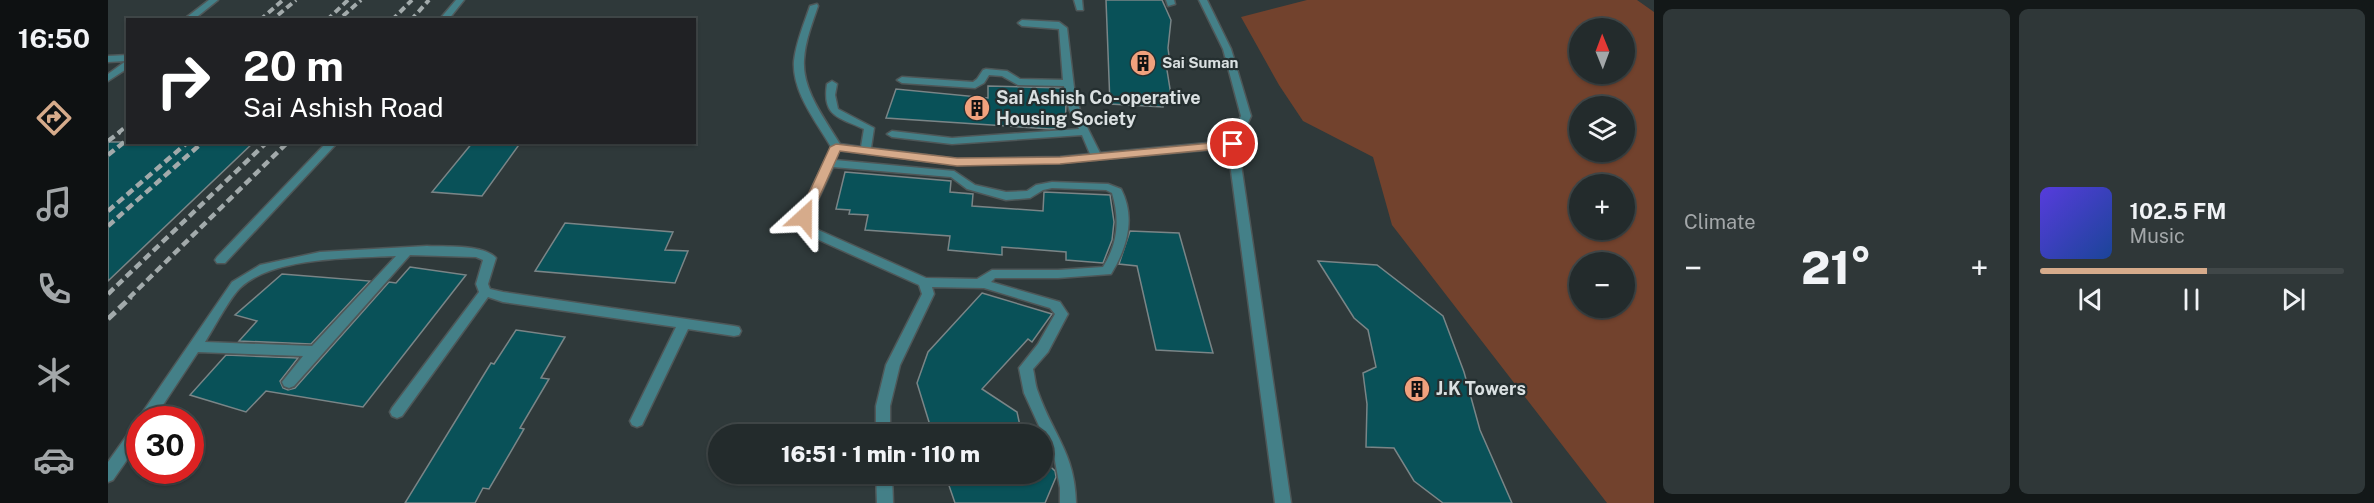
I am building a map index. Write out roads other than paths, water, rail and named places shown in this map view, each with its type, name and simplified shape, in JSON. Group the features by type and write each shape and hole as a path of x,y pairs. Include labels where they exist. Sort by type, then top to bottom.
{"street":[{"path":"190,18 214,0"},
{"path":"445,18 460,0"},
{"path":"1203,0 1227,49 1246,116 1233,144 1283,503"},
{"path":"814,6 800,52 799,70 803,85 836,147"},
{"path":"1022,23 1059,25 1062,28 1069,83 1077,120 1086,132 1096,156"},
{"path":"108,59 126,58"},
{"path":"108,78 126,64"},
{"path":"902,80 975,85 981,81 986,72 1004,73 1018,82 1069,83"},
{"path":"832,84 828,101 833,110 839,116 869,129 865,151"},
{"path":"892,134 952,141 1086,132"},
{"path":"221,260 331,144"},
{"path":"836,147 957,162 1060,160 1233,144"},
{"path":"836,147 804,217 812,232 924,282 980,284 1055,304 1062,314 1043,348 1026,368 1031,394 1062,460 1069,489 1068,503"},
{"path":"829,163 954,174 972,187 1006,196 1030,194 1040,187 1052,185 1108,187 1117,191 1122,207 1124,232 1118,255 1107,271 992,274 980,284"},
{"path":"154,406 236,285 264,268 320,256 406,251 478,253 490,258 482,284 485,292"},
{"path":"289,382 406,251"},
{"path":"883,424 883,406 893,365 928,294 924,282"},
{"path":"485,292 734,331"},
{"path":"397,412 485,292"},
{"path":"637,421 684,324"},
{"path":"194,347 315,351"},
{"path":"108,475 126,449"},
{"path":"884,484 885,503"}],"railway":[{"path":"262,18 283,0"},
{"path":"278,15 296,0"},
{"path":"329,18 348,0"},
{"path":"343,16 361,0"},
{"path":"394,18 412,0"},
{"path":"413,18 429,0"},
{"path":"118,133 126,127"},
{"path":"108,141 120,132"},
{"path":"108,155 126,141"},
{"path":"108,211 186,144"},
{"path":"108,226 201,144"},
{"path":"108,294 265,144"},
{"path":"129,298 286,144"},
{"path":"108,319 131,297"}],"place":[{"name":"Sai Suman","path":"1143,63"},
{"name":"Sai Ashish Co-operative Housing Society","path":"977,108"},
{"name":"J.K Towers","path":"1417,389"}]}
